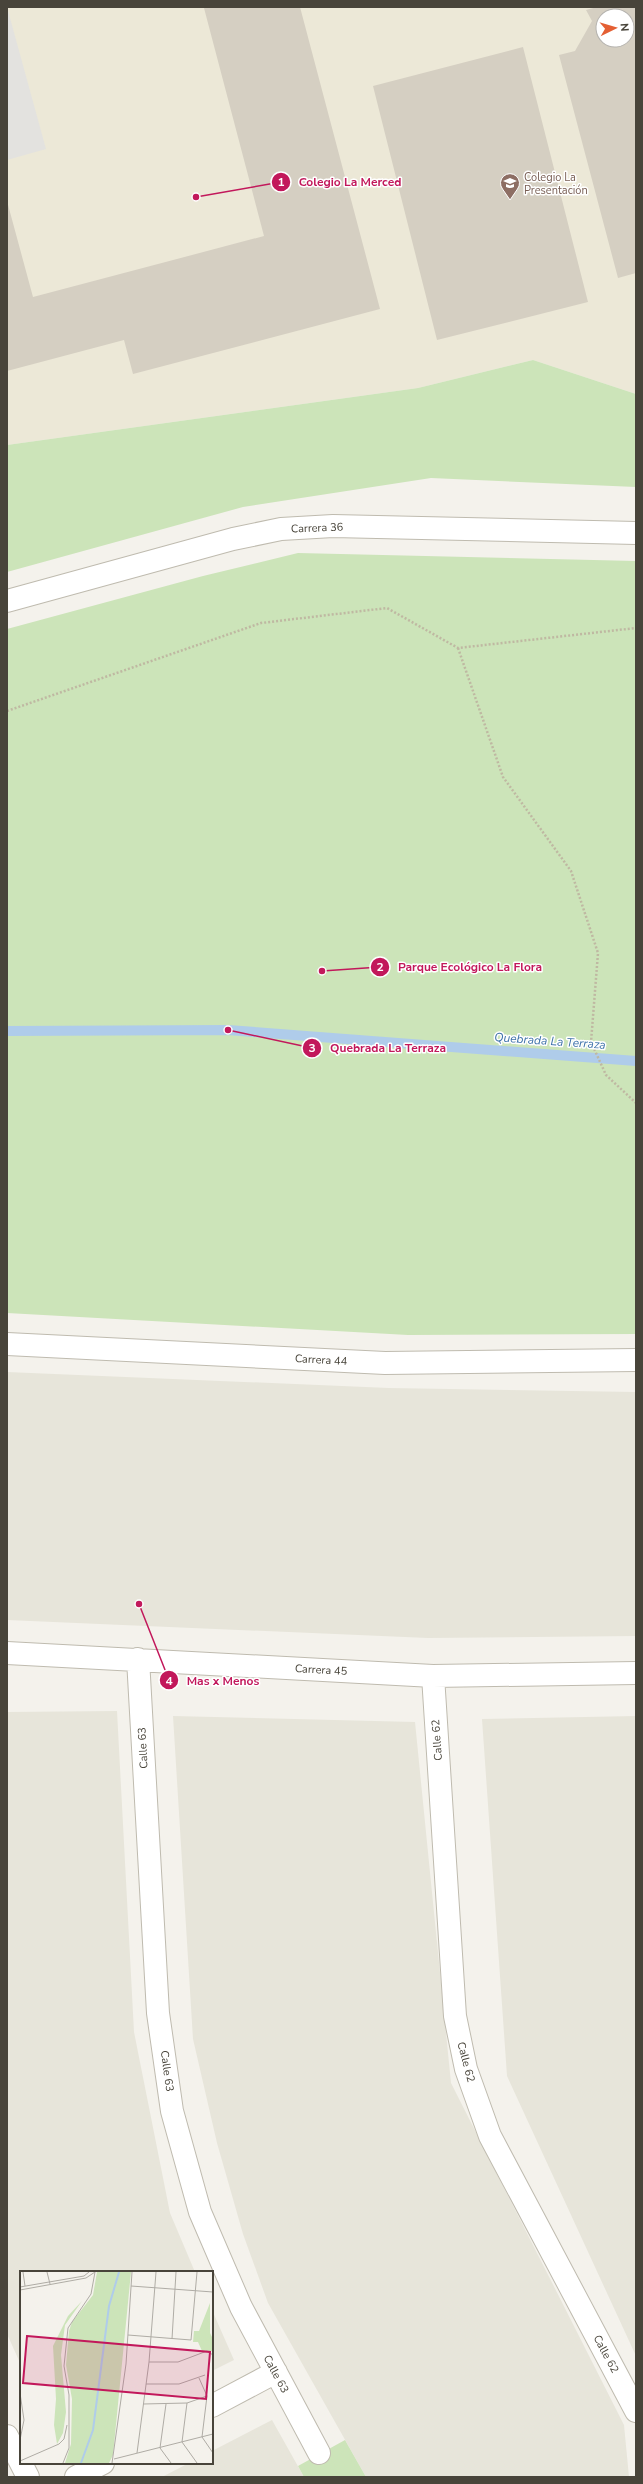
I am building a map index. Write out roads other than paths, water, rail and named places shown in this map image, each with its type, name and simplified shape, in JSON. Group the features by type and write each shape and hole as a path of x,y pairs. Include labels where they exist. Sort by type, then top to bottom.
{"street":[{"name":"Carrera 36","path":"7,601 233,539 281,529 333,526 636,533"},
{"name":"Carrera 44","path":"7,1344 385,1363 636,1360"},
{"name":"Carrera 45","path":"7,1653 433,1676 636,1673"},
{"name":"Calle 63","path":"138,1659 158,2013 172,2111 200,2212 241,2307 319,2453"},
{"name":"Calle 62","path":"433,1676 455,2016 466,2069 490,2136 636,2411"},
{"path":"213,2405 276,2372"},
{"path":"7,2436 20,2461"},
{"path":"21,2464 28,2477"},
{"path":"76,2477 101,2464"}],"waterway":[{"name":"Quebrada La Terraza","path":"7,1031 228,1030 636,1061"}],"place":[{"name":"Colegio La Merced","path":"196,197"},
{"name":"Colegio La Presentación","path":"510,200"},
{"name":"Parque Ecológico La Flora","path":"322,971"},
{"name":"Quebrada La Terraza","path":"228,1030"},
{"name":"Mas x Menos","path":"139,1604"}]}
